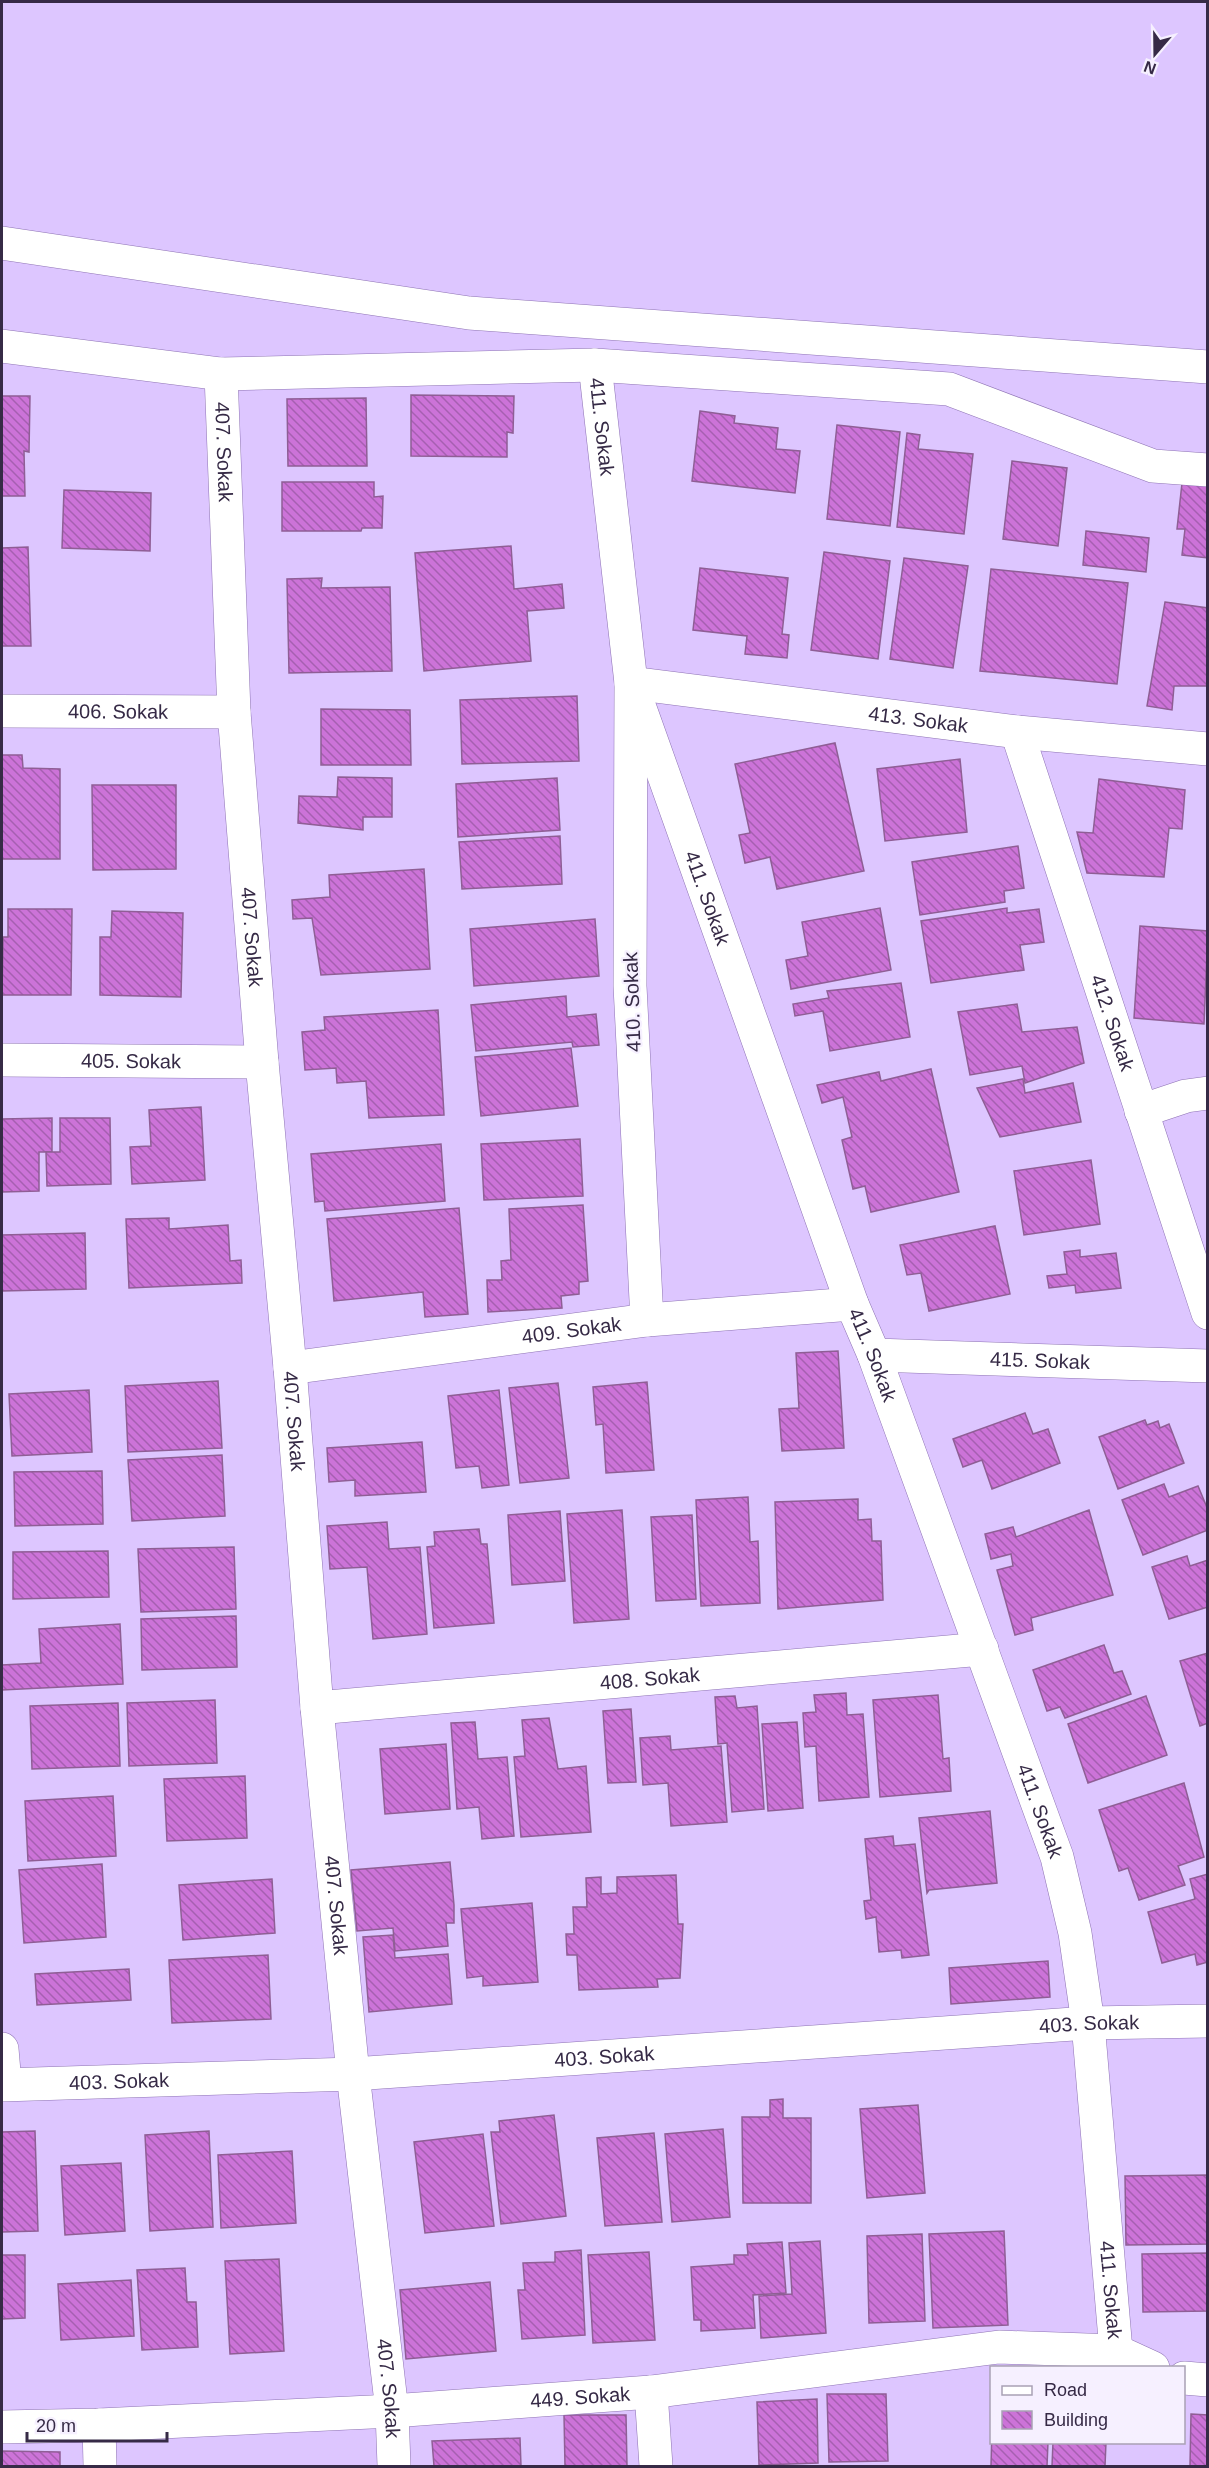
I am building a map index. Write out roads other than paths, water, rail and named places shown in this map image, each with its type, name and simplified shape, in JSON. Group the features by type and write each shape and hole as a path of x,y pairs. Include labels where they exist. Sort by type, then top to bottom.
{"street":[{"path":"2,243 470,313 1208,367"},
{"path":"2,346 220,374 595,364 949,388 1153,466 1208,470"},
{"name":"411. Sokak","path":"595,364 631,683 852,1304 874,1355 1057,1857 1075,1933 1088,2023 1116,2351"},
{"name":"407. Sokak","path":"220,374 234,712 262,1062 290,1368 317,1708 353,2074 392,2411 394,2466"},
{"name":"413. Sokak","path":"631,683 1017,732 1208,749"},
{"name":"410. Sokak","path":"631,683 630,986 647,1320"},
{"name":"406. Sokak","path":"2,711 234,712"},
{"name":"412. Sokak","path":"1017,732 1208,1313"},
{"name":"405. Sokak","path":"2,1060 262,1062"},
{"path":"1141,1111 1186,1096 1208,1093"},
{"name":"409. Sokak","path":"290,1368 647,1320 852,1304"},
{"name":"415. Sokak","path":"874,1355 1208,1366"},
{"name":"408. Sokak","path":"317,1708 982,1649"},
{"name":"403. Sokak","path":"3,2084 353,2074 1088,2023 1208,2020"},
{"path":"2,2049 3,2084"},
{"name":"449. Sokak","path":"2,2427 99,2425 392,2411 651,2392 999,2347 1116,2351 1151,2366"},
{"path":"1185,2378 1208,2380"},
{"path":"651,2392 656,2466"},
{"path":"99,2425 100,2466"}]}
